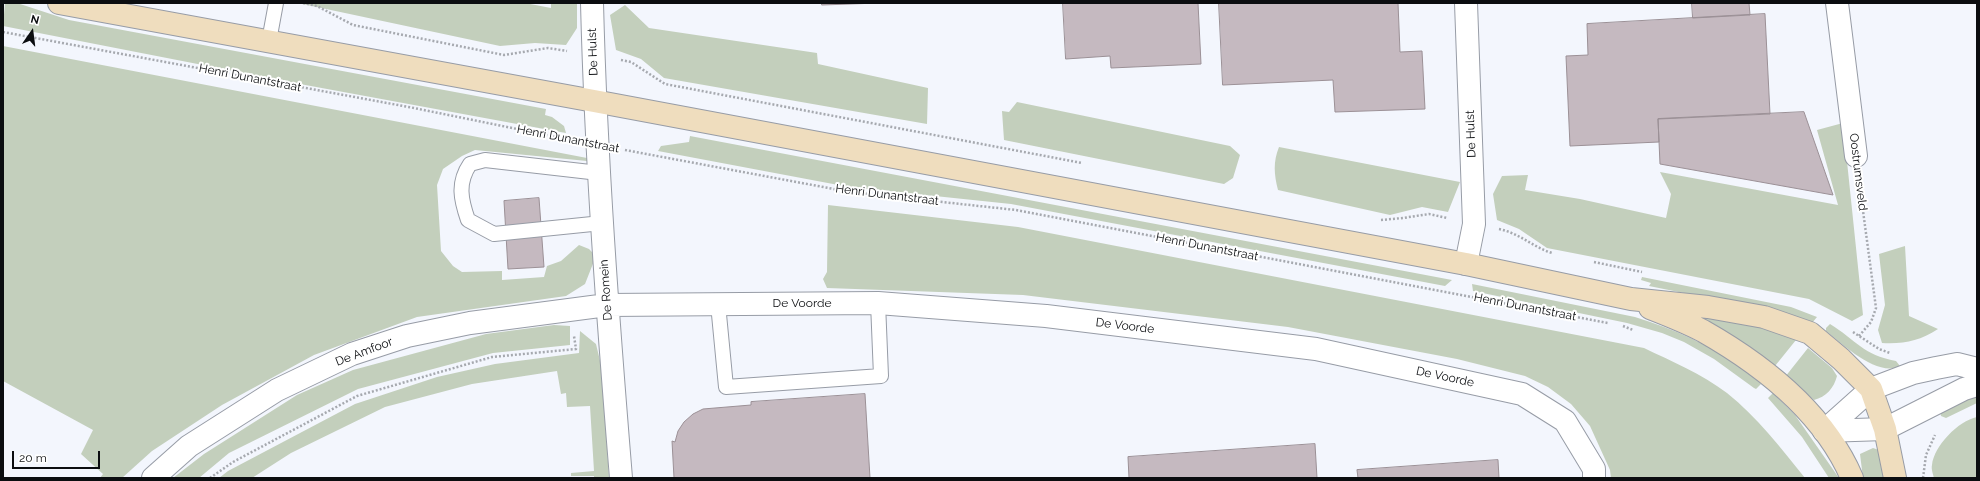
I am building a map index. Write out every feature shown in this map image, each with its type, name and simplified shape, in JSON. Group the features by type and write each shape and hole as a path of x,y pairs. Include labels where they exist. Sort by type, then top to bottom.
{"main road":[{"path":"59,3 90,7 1466,264 1631,299 1708,308 1764,317 1810,334 1841,359 1870,389 1885,429 1895,478"},
{"path":"1631,299 1702,330 1741,354 1772,378 1798,402 1824,431 1846,464 1852,478"}],"street":[{"name":"De Hulst","path":"592,3 594,101"},
{"name":"De Hulst","path":"1466,3 1474,224 1466,264"},
{"name":"Oostrumsveld","path":"1837,3 1856,156"},
{"name":"De Romein","path":"594,101 607,305 621,478"},
{"name":"De Voorde","path":"607,305 878,303 1046,316 1316,349 1522,394 1565,421 1594,469 1594,478"},
{"name":"De Amfoor","path":"152,478 189,446 277,390 352,354 407,336 470,323 607,305"},
{"path":"1824,431 1870,389 1913,373 1957,364 1977,369"},
{"path":"1824,431 1885,429 1964,389 1977,385"}],"lane":[{"path":"268,41 276,3"},
{"path":"599,173 485,160 470,164 465,172 461,183 461,200 468,220 494,234 602,223"},
{"path":"718,304 726,388 881,376 878,303"}],"path":[{"path":"303,3 317,6 353,25 504,55 548,48 593,54 631,62 665,84 1088,164"},
{"name":"Henri Dunantstraat","path":"3,32 414,108 598,145 850,192 1016,210 1615,325"},
{"name":"Oostrumsveld","path":"1856,156 1876,308 1871,322 1859,336"},
{"path":"1375,218 1382,220 1429,214 1513,232 1538,248 1559,255"},
{"path":"1590,261 1644,272"},
{"path":"210,478 233,462 357,396 492,358 576,349 572,310"},
{"path":"1622,326 1636,331"},
{"path":"1923,478 1926,455 1938,428"}],"green space":[{"path":"5,3 17,3 69,20 546,109 545,115 552,117 564,126 566,133 300,84 3,26"},
{"path":"298,3 525,3 551,8 551,3 577,3 577,28 566,45 535,43 500,46"},
{"path":"625,5 649,28 817,53 818,64 928,88 927,124 664,78 641,59 616,50 610,15"},
{"path":"3,46 587,158 587,161 475,150 462,156 443,169 437,185 441,251 453,266 462,272 502,271 502,280 544,277 547,266 561,261 579,245 589,249 596,256 585,284 566,296 417,317 314,355 222,405 152,451 122,478 100,478 103,474 81,454 93,430 3,381"},
{"path":"1017,102 1230,146 1240,155 1233,178 1224,184 1004,140 1002,111 1009,112"},
{"path":"1843,123 1863,315 1852,321 1809,299 1547,248 1519,229 1497,220 1493,194 1502,176 1528,175 1525,190 1580,199 1666,218 1671,194 1660,172 1838,205 1817,130"},
{"path":"690,136 1452,280 1445,286 1011,204 849,187 658,151 661,146 689,142"},
{"path":"1279,147 1460,182 1448,212 1422,207 1390,215 1278,190 1275,168"},
{"path":"828,205 1018,227 1644,348 1697,374 1727,393 1759,423 1805,478 1611,478 1610,470 1590,426 1571,404 1548,387 1525,376 1457,359 1288,327 1023,295 827,288 823,279 827,272"},
{"path":"1905,246 1909,316 1938,329 1912,341 1882,343 1878,330 1885,305 1879,254"},
{"path":"1642,277 1791,307 1817,317 1812,323 1768,310 1649,286 1651,283 1641,280"},
{"path":"1472,284 1635,317 1691,338 1730,360 1761,384 1756,389 1754,388 1714,359 1684,342 1662,333 1627,323 1473,291"},
{"path":"1691,312 1742,321 1796,340 1775,366"},
{"path":"1830,324 1867,351 1896,361 1900,366 1891,368 1881,367 1871,364 1861,358 1826,331 1826,328"},
{"path":"554,325 570,326 570,345 493,353 358,389 229,453 199,478 173,478 204,454 297,395 353,370 486,334"},
{"path":"580,331 596,344 602,369 609,478 594,478 594,476 571,476 571,473 594,471 590,406 567,407 566,393 561,394 557,371 472,384 385,407 291,453 252,478 219,478 228,471 355,404 437,377 495,364 579,353"},
{"path":"1808,348 1832,368 1837,376 1829,391 1822,397 1814,400 1785,377"},
{"path":"1773,393 1795,415 1839,478 1829,478 1802,437 1768,398"},
{"path":"1977,395 1977,403 1946,418 1941,416 1940,411"},
{"path":"1977,417 1977,478 1934,478 1932,465 1937,450 1948,435 1955,429 1970,419"},
{"path":"1873,448 1882,451 1886,478 1863,478 1860,454"}],"building":[{"path":"822,3 879,3 822,5"},
{"path":"1063,3 1198,3 1201,64 1111,68 1110,56 1066,59"},
{"path":"1219,3 1398,3 1400,52 1422,51 1425,109 1335,112 1333,80 1223,85"},
{"path":"1692,3 1749,3 1750,15 1693,18"},
{"path":"1765,14 1770,114 1658,119 1659,142 1570,146 1566,56 1588,55 1587,24"},
{"path":"1804,112 1833,195 1660,164 1658,119"},
{"path":"539,198 544,267 508,269 504,201"},
{"path":"865,394 870,478 674,478 672,441 675,442 678,431 684,422 693,414 703,409 751,405 751,402"},
{"path":"1315,444 1317,478 1129,478 1128,457"},
{"path":"1498,460 1499,478 1358,478 1357,470"}]}
